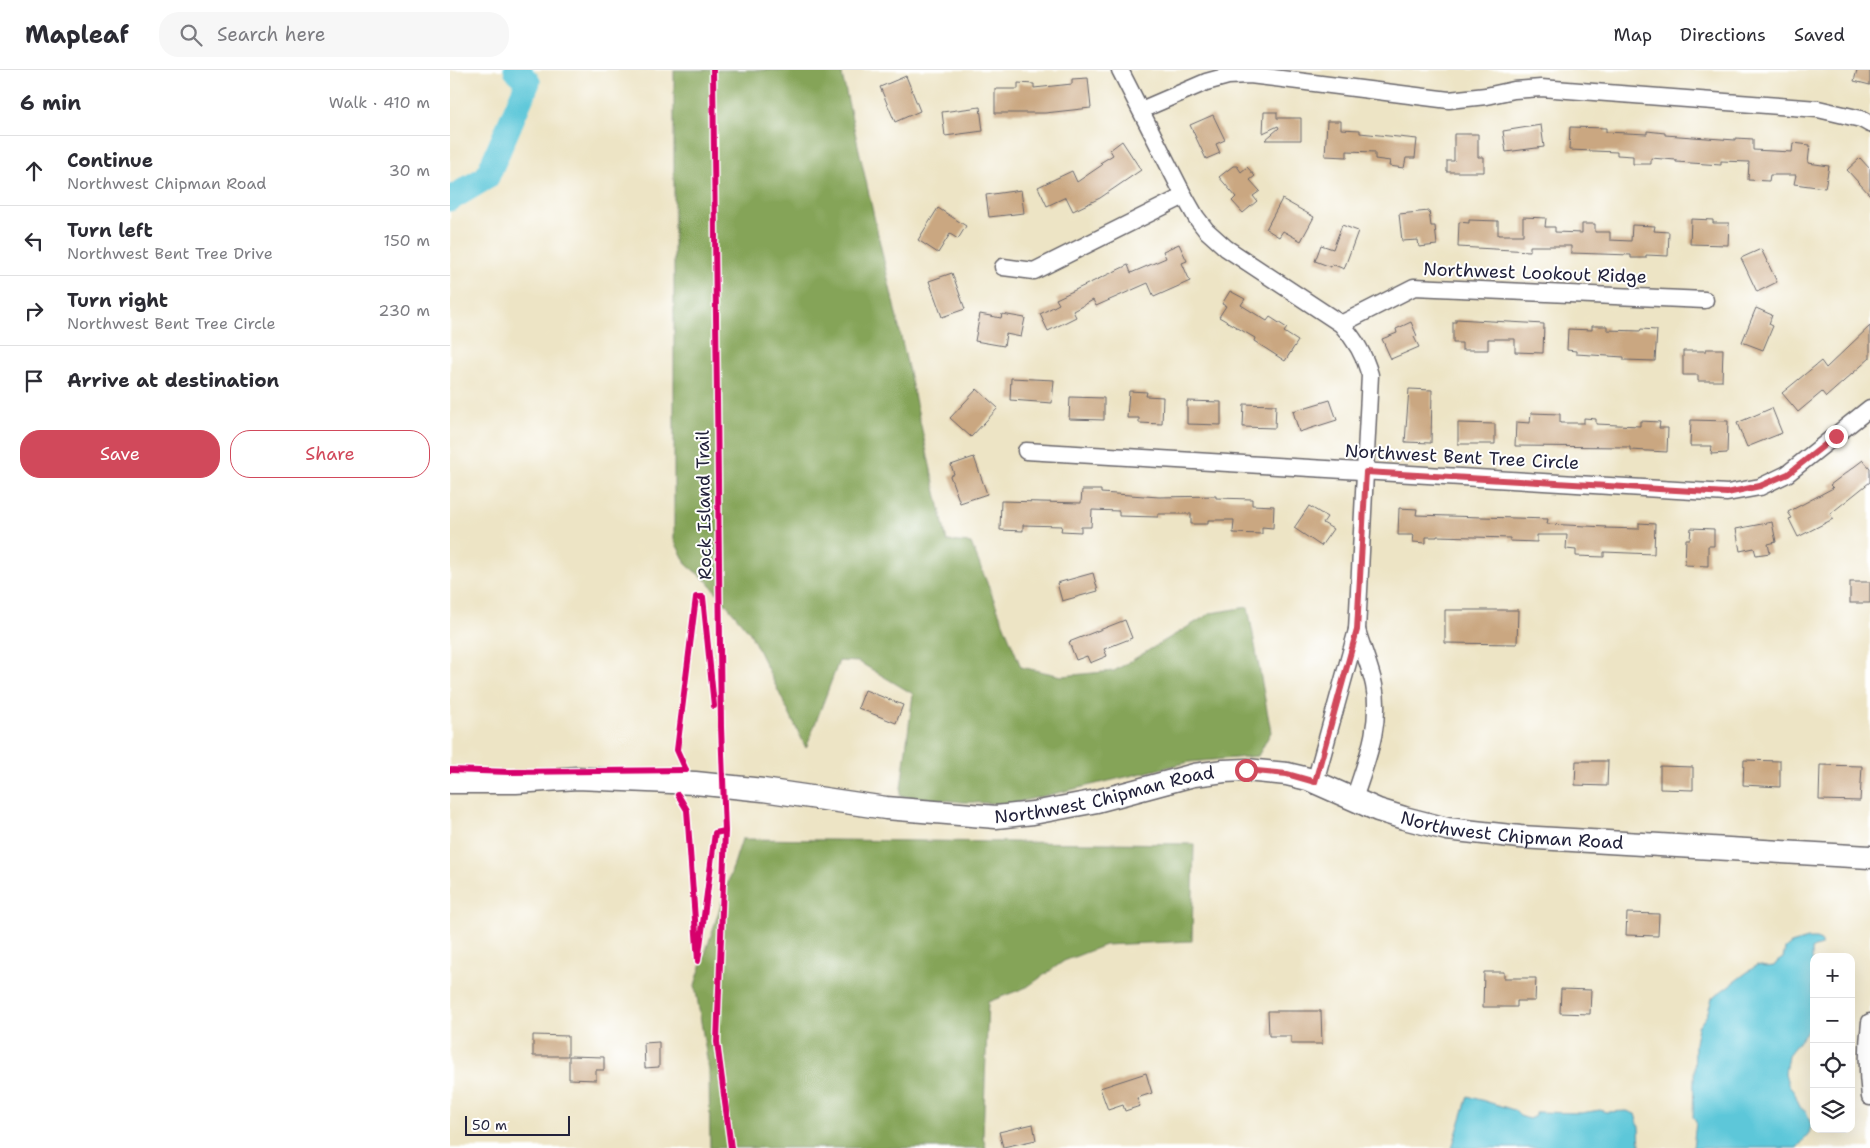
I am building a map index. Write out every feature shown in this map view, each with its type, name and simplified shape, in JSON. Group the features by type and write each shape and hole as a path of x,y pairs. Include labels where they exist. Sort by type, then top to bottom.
{"main road":[{"name":"Northwest Chipman Road","path":"450,782 516,782 577,778 695,783 763,790 886,808 996,817 1033,814 1194,775 1246,770 1287,774 1315,782 1378,810 1447,829 1520,837 1870,857"}],"street":[{"path":"1120,70 1184,196 1206,230 1226,248 1342,324 1366,363 1370,375 1357,630 1315,782"},
{"path":"1141,110 1206,82 1228,76 1250,76 1449,100 1486,96 1514,90 1541,88 1818,109 1861,119 1870,124"},
{"path":"1003,267 1034,270 1184,196"},
{"name":"Northwest Lookout Ridge","path":"1342,324 1414,287 1705,300"},
{"name":"Northwest Bent Tree Circle","path":"1026,451 1727,493 1760,486 1788,474 1870,408"},
{"path":"1354,799 1373,738 1376,709 1374,685 1357,630"},
{"path":"1870,1022 1867,1044 1870,1097"}],"green space":[{"path":"674,70 841,70 947,541 971,543 1021,667 1062,676 1114,671 1211,613 1248,607 1271,732 1258,756 1190,762 1010,804 900,796 913,694 859,662 839,661 806,748 750,633 708,582 687,565 674,540"},
{"path":"742,839 1194,844 1192,941 1105,945 1064,961 1027,987 988,1002 983,1137 986,1148 710,1148 709,1071 695,985"}],"water":[{"path":"1808,939 1821,941 1821,946 1812,949 1812,953 1810,953 1810,1027 1788,1055 1785,1073 1788,1084 1794,1091 1800,1107 1807,1113 1810,1122 1809,1134 1797,1148 1693,1148 1696,1121 1693,1117 1695,1043 1698,1027 1707,1015 1712,998 1757,965 1774,966 1783,958 1785,949 1791,944"},
{"path":"1468,1096 1514,1110 1520,1116 1529,1119 1535,1116 1537,1112 1627,1111 1635,1114 1639,1127 1640,1148 1452,1148"}],"building":[{"path":"1857,70 1870,70 1870,85 1854,81"},
{"path":"906,76 920,111 895,122 880,87"},
{"path":"1088,78 1091,108 1045,113 995,113 995,89 1018,89 1018,83 1034,84 1034,88 1072,84 1072,79"},
{"path":"980,107 983,131 945,136 942,112"},
{"path":"1264,112 1277,112 1277,118 1301,118 1301,140 1265,140 1279,128 1278,126 1263,133"},
{"path":"1213,115 1225,140 1216,144 1220,153 1206,159 1190,125"},
{"path":"1327,121 1341,121 1341,129 1360,130 1360,133 1417,139 1415,158 1406,158 1404,168 1389,166 1390,161 1375,159 1375,152 1347,151 1347,157 1325,156"},
{"path":"1541,125 1544,147 1506,152 1503,131"},
{"path":"1570,127 1606,128 1606,132 1647,134 1647,131 1665,133 1665,135 1735,140 1735,138 1753,139 1753,150 1792,152 1793,143 1810,145 1808,163 1829,166 1825,188 1794,184 1796,175 1770,175 1769,181 1748,180 1749,162 1721,161 1721,165 1651,158 1651,164 1633,164 1633,156 1617,155 1617,152 1569,150"},
{"path":"1454,134 1478,134 1478,157 1484,157 1484,172 1447,172 1447,161 1454,161"},
{"path":"1122,141 1141,170 1100,198 1073,211 1066,197 1047,206 1038,187 1072,171 1077,182 1113,155 1110,150"},
{"path":"1860,158 1870,169 1870,195 1847,170"},
{"path":"1233,166 1237,166 1241,172 1247,167 1255,176 1250,180 1260,191 1253,196 1257,201 1243,213 1232,201 1236,197 1219,177"},
{"path":"1021,190 1024,213 989,217 986,195"},
{"path":"1282,199 1314,217 1301,241 1283,231 1279,237 1266,229"},
{"path":"938,208 966,226 958,239 950,234 938,253 918,240"},
{"path":"1429,211 1431,226 1435,226 1437,245 1419,247 1418,240 1402,241 1399,214"},
{"path":"1523,217 1546,218 1545,227 1555,227 1555,232 1582,233 1582,224 1595,224 1595,232 1610,232 1610,240 1631,241 1632,225 1655,226 1654,231 1669,232 1668,256 1646,255 1646,258 1631,258 1631,255 1571,253 1571,246 1530,246 1530,251 1458,247 1459,222 1469,223 1469,220 1498,221 1498,235 1523,235"},
{"path":"1691,219 1713,220 1713,223 1729,223 1728,245 1690,244"},
{"path":"1342,225 1358,231 1344,269 1332,264 1331,267 1315,261 1321,245 1333,249"},
{"path":"1179,244 1187,261 1182,263 1190,281 1154,297 1148,283 1096,306 1093,300 1073,311 1076,317 1048,331 1040,314 1059,304 1056,299 1128,265 1131,273 1166,258 1163,251"},
{"path":"1761,249 1777,282 1757,292 1741,258"},
{"path":"952,273 965,309 942,317 929,281"},
{"path":"1230,291 1245,299 1241,305 1267,321 1270,317 1287,328 1284,332 1298,341 1285,361 1254,341 1255,338 1219,317 1226,306 1222,304"},
{"path":"1756,308 1772,315 1769,324 1773,326 1763,350 1742,342"},
{"path":"980,314 1001,318 1002,314 1025,318 1021,337 1006,334 1004,346 975,341"},
{"path":"1456,319 1544,324 1543,353 1515,352 1515,339 1488,339 1488,350 1462,350 1462,343 1453,343 1453,322 1456,322"},
{"path":"1411,322 1417,336 1414,337 1419,347 1391,359 1382,339 1397,333 1396,329"},
{"path":"1592,326 1607,326 1607,330 1657,330 1655,361 1624,360 1624,357 1576,354 1576,351 1567,350 1568,329 1592,330"},
{"path":"1870,326 1870,358 1826,397 1822,392 1798,412 1782,393 1821,361 1826,368"},
{"path":"1706,349 1723,349 1722,381 1698,381 1698,375 1683,375 1683,351 1706,351"},
{"path":"1011,378 1054,380 1052,403 1010,400"},
{"path":"977,389 998,408 971,437 950,418"},
{"path":"1409,389 1432,390 1431,443 1405,442"},
{"path":"1129,391 1147,392 1146,396 1163,397 1162,424 1139,423 1139,418 1127,418"},
{"path":"1070,397 1104,398 1104,420 1069,419"},
{"path":"1330,400 1337,420 1299,432 1293,411"},
{"path":"1187,401 1221,402 1221,425 1187,424"},
{"path":"1244,404 1276,405 1275,428 1243,427"},
{"path":"1772,408 1782,433 1747,447 1737,423"},
{"path":"1531,413 1560,414 1560,423 1584,423 1584,418 1596,419 1596,424 1640,426 1640,421 1660,422 1659,428 1668,428 1667,452 1630,450 1630,447 1515,446 1516,422 1530,423"},
{"path":"1691,420 1728,421 1727,453 1711,454 1712,446 1690,446"},
{"path":"1458,423 1495,424 1495,444 1458,444"},
{"path":"974,457 987,494 960,503 950,476 954,474 951,465"},
{"path":"1863,460 1870,468 1870,482 1830,514 1833,519 1798,537 1789,519 1792,518 1788,512 1833,488 1830,485"},
{"path":"1082,490 1101,490 1101,493 1159,497 1216,496 1216,498 1252,499 1252,505 1274,506 1273,528 1262,527 1262,534 1233,533 1234,520 1208,520 1208,524 1191,524 1191,514 1158,514 1158,517 1119,516 1119,511 1092,510 1091,527 1081,527 1081,532 1061,531 1062,526 1023,525 1023,531 1000,530 1001,501 1081,503"},
{"path":"1309,506 1327,517 1323,523 1333,529 1321,546 1294,528"},
{"path":"1399,508 1417,509 1416,515 1548,519 1547,524 1605,528 1639,529 1639,523 1655,524 1654,554 1604,552 1604,557 1576,556 1576,550 1566,549 1567,535 1537,535 1537,542 1510,541 1510,538 1437,536 1426,537 1426,543 1413,542 1414,535 1398,535"},
{"path":"1772,522 1776,542 1768,544 1770,553 1756,555 1754,548 1740,551 1736,529"},
{"path":"1691,528 1714,529 1714,546 1708,546 1708,566 1685,565 1686,539 1690,539"},
{"path":"1093,573 1098,591 1062,601 1057,583"},
{"path":"1850,582 1870,582 1870,603 1850,603"},
{"path":"1445,610 1518,610 1517,644 1445,643"},
{"path":"1125,620 1132,638 1104,649 1107,656 1090,663 1087,656 1076,660 1069,642"},
{"path":"865,690 903,705 896,723 858,708"},
{"path":"1744,760 1780,761 1780,787 1743,785"},
{"path":"1576,761 1608,761 1607,786 1575,785"},
{"path":"1820,765 1862,766 1860,801 1819,800"},
{"path":"1660,766 1693,767 1693,790 1660,789"},
{"path":"1627,913 1659,914 1658,936 1626,935"},
{"path":"1484,972 1504,972 1504,978 1536,978 1535,1001 1517,1001 1517,1007 1483,1007"},
{"path":"1561,989 1591,990 1590,1014 1560,1013"},
{"path":"1268,1011 1321,1011 1322,1044 1291,1044 1291,1036 1269,1036"},
{"path":"533,1035 568,1036 568,1056 533,1056"},
{"path":"659,1042 659,1067 645,1068 644,1043"},
{"path":"569,1056 604,1057 604,1070 596,1070 596,1080 569,1079"},
{"path":"1146,1073 1152,1093 1137,1098 1140,1106 1125,1111 1123,1105 1108,1110 1100,1088"},
{"path":"1033,1124 1036,1140 1003,1147 999,1132"}],"waterway":[{"path":"450,199 487,177 528,82 516,70"}],"cycle path":[{"name":"Rock Island Trail","path":"713,70 721,727 725,831 717,1042 731,1148"},
{"path":"686,770 677,750 696,597 703,597 714,706"},
{"path":"450,770 510,772 686,770"},
{"path":"678,795 687,810 698,961 715,833 725,831"}],"route":[{"path":"1246,770 1287,774 1315,782 1357,630 1366,472 1727,493 1760,486 1788,474 1836,436"}]}
